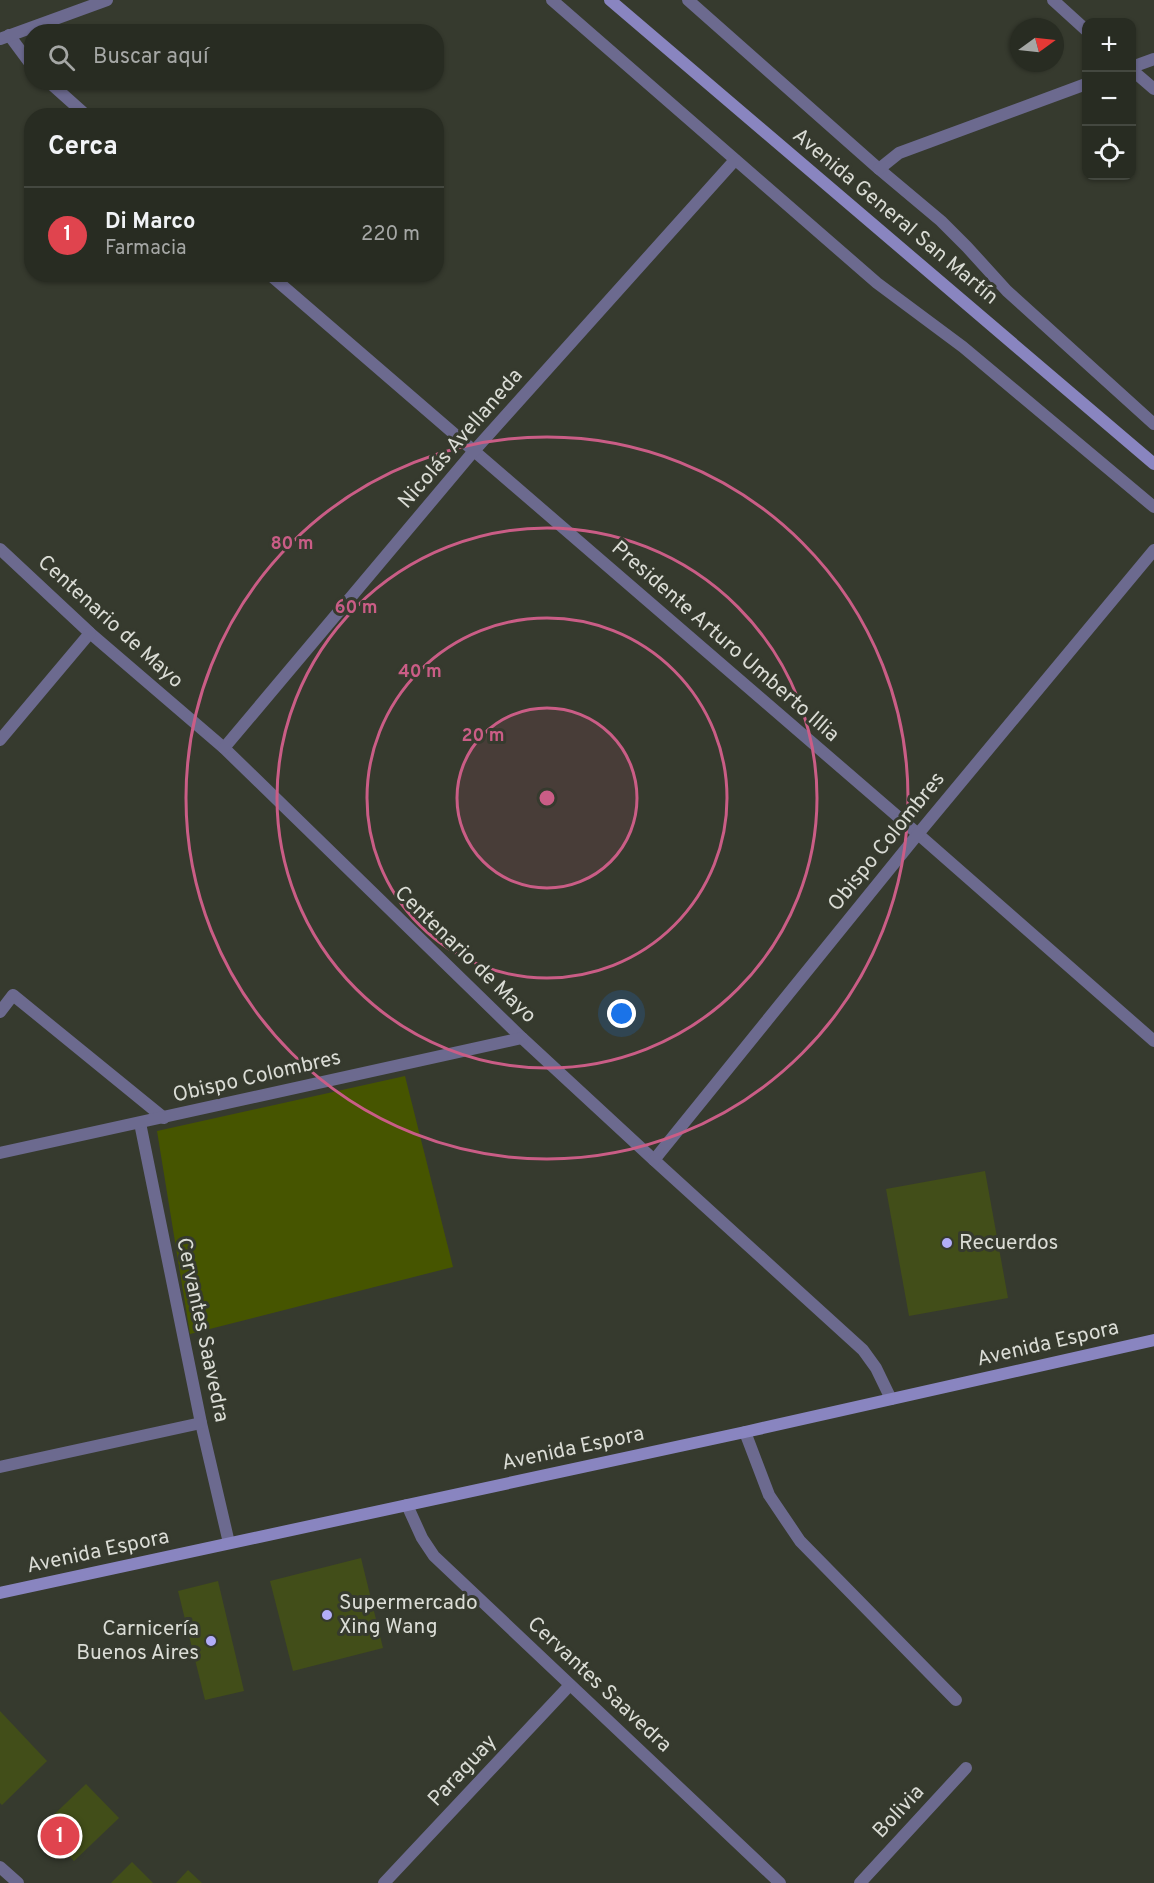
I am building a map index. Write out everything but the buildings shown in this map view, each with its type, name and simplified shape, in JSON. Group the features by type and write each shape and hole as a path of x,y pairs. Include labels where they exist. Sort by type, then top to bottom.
{"main road":[{"name":"Avenida General San Martín","path":"610,0 1154,464"},
{"name":"Avenida Espora","path":"0,1593 745,1432 1154,1340"}],"street":[{"path":"40,24 107,0"},
{"path":"552,0 877,283 963,347 1154,507"},
{"path":"688,0 941,221 1007,291 1154,424"},
{"path":"1053,0 1082,26"},
{"path":"24,30 4,37 24,58"},
{"path":"1136,66 1154,59"},
{"path":"1135,72 1154,89"},
{"path":"879,169 899,153 1082,85"},
{"path":"58,90 78,108"},
{"name":"Nicolás Avellaneda","path":"224,748 473,452 735,160"},
{"name":"Presidente Arturo Umberto Illia","path":"278,282 918,834 1154,1041"},
{"name":"Centenario de Mayo","path":"0,549 90,633 224,748 522,1038 863,1350 876,1368 891,1399"},
{"name":"Obispo Colombres","path":"654,1161 918,834 1154,550"},
{"path":"0,740 90,633"},
{"path":"0,1012 12,995 164,1118"},
{"name":"Obispo Colombres","path":"0,1153 522,1038"},
{"name":"Cervantes Saavedra","path":"140,1124 201,1423 229,1543"},
{"path":"0,1467 201,1423"},
{"path":"745,1432 769,1495 800,1541 956,1700"},
{"name":"Cervantes Saavedra","path":"407,1505 422,1538 434,1556 780,1883"},
{"name":"Paraguay","path":"384,1883 570,1685"},
{"name":"Bolivia","path":"860,1883 966,1768"},
{"path":"0,1867 18,1883"}],"green space":[{"path":"405,1076 453,1267 190,1334 157,1131"}],"place":[{"name":"Recuerdos","path":"947,1243"},
{"name":"Supermercado Xing Wang","path":"327,1615"},
{"name":"Carnicería Buenos Aires","path":"211,1641"},
{"name":"Di Marco","path":"60,1836"}]}
